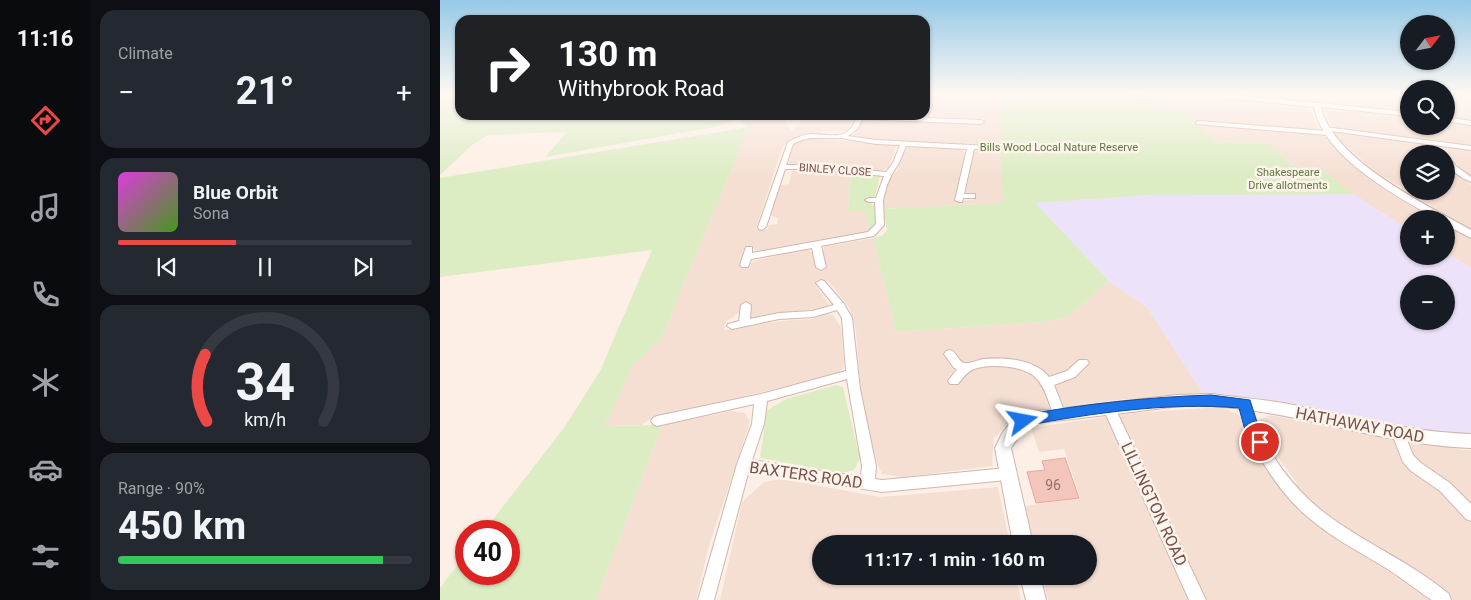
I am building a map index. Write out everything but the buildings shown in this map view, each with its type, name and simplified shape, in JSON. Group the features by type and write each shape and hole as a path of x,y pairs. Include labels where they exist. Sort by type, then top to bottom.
{"street":[{"path":"843,137 847,136 857,126 859,121"},
{"path":"1322,121 1326,131 1343,151 1361,166 1390,187 1428,210"},
{"path":"1458,121 1471,123"},
{"path":"1198,123 1326,131 1437,142 1471,148"},
{"path":"776,220 763,224 790,143 794,139 814,135 857,140 988,147"},
{"name":"BINLEY CLOSE","path":"748,257 871,234 880,225 879,200 888,174 896,162 904,143"},
{"path":"971,147 960,198 972,196"},
{"name":"BINLEY CLOSE","path":"782,168 816,168 888,174"},
{"path":"1455,168 1471,180"},
{"path":"869,200 879,200"},
{"path":"1455,226 1471,235"},
{"path":"816,244 821,267"},
{"path":"821,283 840,306 847,318 850,332 852,373 869,466 867,484"},
{"path":"744,324 746,305"},
{"path":"732,326 779,316 813,314 840,306"},
{"path":"950,354 958,365 966,368"},
{"path":"954,381 966,368 990,362 1004,362 1022,366 1037,372 1046,382 1059,413"},
{"path":"1046,382 1064,379 1073,374 1083,363"},
{"path":"657,421 761,398 852,373"},
{"path":"744,464 758,424 761,398"},
{"name":"HATHAWAY ROAD","path":"1007,474 1003,448 1006,437 1023,421 1059,413 1194,400 1245,403 1398,434 1441,440 1471,441"},
{"path":"1245,403 1252,430 1274,466 1291,490 1312,512 1392,561 1422,582 1443,600"},
{"name":"LILLINGTON ROAD","path":"1109,408 1198,600"},
{"path":"1398,434 1408,458 1416,467 1445,487 1471,514"},
{"name":"BAXTERS ROAD","path":"706,600 744,464 882,486 1007,474"},
{"path":"1007,474 1021,535"},
{"path":"1032,585 1036,600"}],"shaded area":[{"path":"752,121 786,121 791,131 801,121 853,121 847,131 821,131 820,134 799,136 788,141 783,147 778,160 756,229 767,229 769,225 777,224 778,218 771,216 780,185 789,184 792,171 813,170 851,174 848,211 866,211 870,232 859,236 805,243 757,253 754,248 745,248 739,266 805,248 809,249 815,257 816,268 825,266 822,252 824,247 873,238 896,332 1041,322 1066,318 1109,281 1147,307 1205,396 1126,399 1016,413 994,438 993,466 903,477 882,474 877,463 868,431 860,385 856,331 849,307 828,281 816,286 829,305 817,309 779,313 755,319 749,319 749,313 736,314 726,321 724,330 782,321 812,319 826,314 833,315 841,328 844,366 839,374 654,417 641,425 605,426 631,366 661,339"},
{"path":"863,121 983,123 983,121 1000,121 1004,203 883,209 885,186 898,169 907,146 962,149 965,153 954,201 973,200 973,195 967,194 966,191 974,151 988,150 989,146 885,141 852,136"},
{"path":"1194,121 1315,121 1318,129 1268,127 1324,136 1361,170 1400,195 1400,200 1408,200 1423,210 1400,210 1400,224 1353,194 1319,168 1305,168 1291,164 1269,144 1216,141"},
{"path":"1329,121 1400,121 1400,135 1455,135 1455,123 1471,126 1471,146 1333,127"},
{"path":"1334,133 1421,142 1428,145 1400,145 1400,187 1374,171 1341,142"},
{"path":"810,138 894,145 896,147 888,168 880,171 788,165 794,143"},
{"path":"1455,148 1471,150 1471,177 1455,161"},
{"path":"1455,173 1471,185 1471,230 1455,220 1455,210 1438,210 1422,200 1455,200"},
{"path":"1353,194 1400,224 1400,265 1455,265 1455,258 1471,268 1471,436 1396,430 1295,404 1250,397 1205,396 1147,307 1109,281 1034,203 1150,195"},
{"path":"1455,229 1471,239 1471,268 1455,258"},
{"path":"1221,407 1239,415 1243,421 1243,429 1277,485 1297,483 1273,451 1260,420 1270,415 1471,450 1471,600 1048,600 1044,585 1097,585 1097,535 1029,535 1021,507 1080,497 1064,449 1039,452 1031,428 1133,413"},
{"path":"732,411 745,413 750,422 708,549 696,600 596,600 662,425"},
{"path":"781,479 881,497 998,487 1008,535 812,535 812,585 1018,585 1021,600 720,600 742,502 764,482"}],"green space":[{"path":"440,121 734,121 714,127 545,157 567,132 488,135 472,145 440,175"},
{"path":"741,121 752,121 661,339 632,366 605,426 662,425 596,600 440,600 440,588 455,568 455,585 520,585 520,520 493,520 564,428 600,371 652,250 440,277 440,178 749,127"},
{"path":"1000,121 1194,121 1216,141 1269,144 1291,164 1305,168 1319,168 1353,194 1150,195 1035,203 1109,281 1066,318 1041,322 896,332 873,238 882,236 887,230 883,209 1003,203"},
{"path":"851,174 880,177 875,196 866,199 868,203 873,204 876,211 874,226 870,232 866,211 848,211"},
{"path":"836,385 843,387 860,459 854,470 842,473 760,458 767,410 786,399"}],"route":[{"path":"1023,421 1075,411 1177,401 1211,400 1245,403 1252,430 1260,442"}],"park label":[{"name":"Bills Wood Local Nature Reserve","path":"1059,147"},
{"name":"Shakespeare Drive allotments","path":"1288,178"}]}
